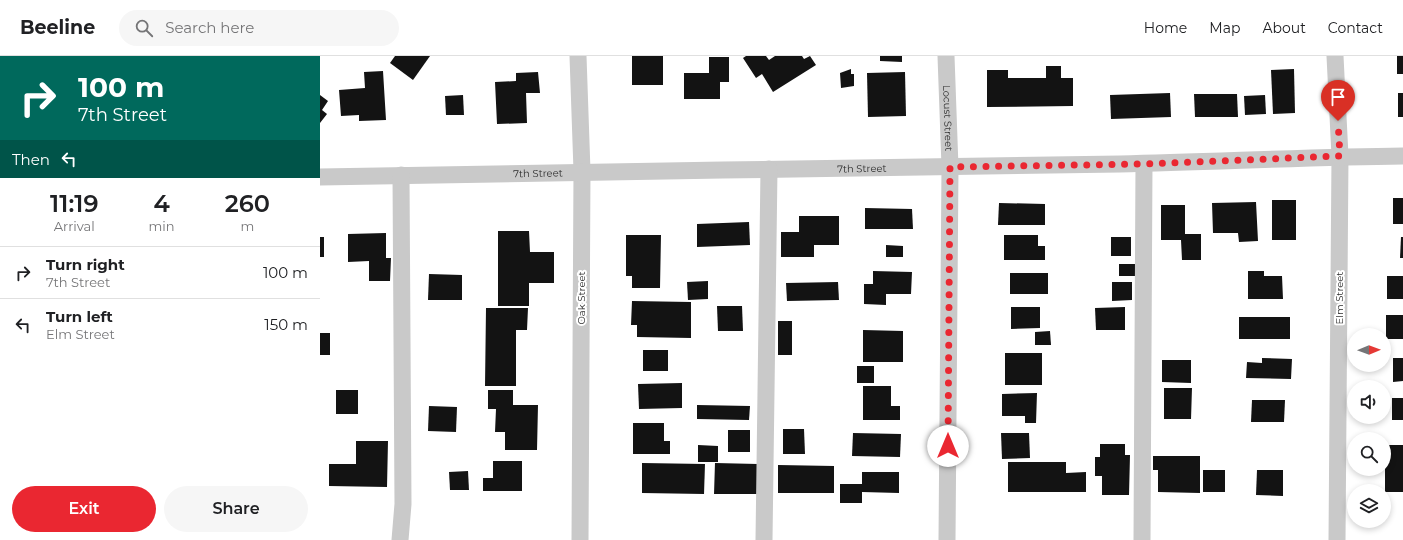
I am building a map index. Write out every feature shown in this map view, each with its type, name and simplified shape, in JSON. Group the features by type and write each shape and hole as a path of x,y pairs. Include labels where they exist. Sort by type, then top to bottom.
{"street":[{"name":"Oak Street","path":"578,56 582,171 580,540"},
{"name":"Locust Street","path":"946,56 950,167 947,540"},
{"name":"Elm Street","path":"1335,56 1340,156 1336,540"},
{"name":"7th Street","path":"320,177 582,171 770,170 1144,164 1340,156 1403,156"},
{"path":"1142,540 1144,164"},
{"path":"764,540 770,170"},
{"path":"400,540 403,504 401,175"}],"building":[{"path":"395,56 430,56 413,80 390,63"},
{"path":"632,56 663,56 663,85 632,85"},
{"path":"746,56 766,56 769,60 775,56 802,56 804,59 810,56 816,65 773,92 762,74 756,78 743,58"},
{"path":"880,56 902,56 902,62 880,61"},
{"path":"1397,56 1403,56 1403,74 1397,74"},
{"path":"709,57 729,57 729,82 720,82 720,99 684,99 684,73 709,73"},
{"path":"1046,66 1061,66 1061,78 1073,78 1073,106 987,107 987,70 1008,70 1008,78 1046,78"},
{"path":"851,69 851,74 854,74 854,86 841,88 840,73"},
{"path":"1294,69 1295,113 1273,114 1271,70"},
{"path":"383,71 386,120 359,121 359,115 341,116 339,90 365,88 364,72"},
{"path":"538,72 540,93 526,93 527,123 497,124 495,82 516,81 516,73"},
{"path":"905,72 906,116 868,117 867,73"},
{"path":"1170,93 1171,117 1111,119 1110,95"},
{"path":"1398,93 1403,93 1403,117 1398,117"},
{"path":"1194,94 1237,94 1238,117 1195,117"},
{"path":"320,95 328,101 322,110 327,114 320,123"},
{"path":"463,95 464,115 446,115 445,96"},
{"path":"1265,95 1266,114 1245,115 1244,96"},
{"path":"1393,198 1403,198 1403,224 1393,224"},
{"path":"1272,200 1296,200 1296,240 1272,240"},
{"path":"1256,202 1258,241 1239,242 1238,233 1213,233 1212,203"},
{"path":"999,203 1045,204 1045,225 998,225"},
{"path":"1161,205 1185,205 1185,234 1201,234 1201,260 1182,260 1181,240 1161,240"},
{"path":"865,208 912,209 913,229 865,229"},
{"path":"799,216 839,216 839,245 814,245 814,257 781,257 781,232 799,232"},
{"path":"749,222 750,245 697,247 697,224"},
{"path":"498,231 529,231 530,252 554,252 554,283 529,283 529,306 498,306"},
{"path":"386,233 386,258 391,258 390,281 369,281 369,261 348,262 348,234"},
{"path":"626,235 661,235 660,288 632,288 632,276 626,276"},
{"path":"1004,235 1038,235 1038,246 1045,246 1045,260 1004,260"},
{"path":"320,237 324,237 324,257 320,257"},
{"path":"1111,237 1131,237 1131,256 1111,256"},
{"path":"1401,237 1403,237 1403,258 1400,258"},
{"path":"886,245 903,246 903,257 886,257"},
{"path":"1119,264 1137,264 1137,276 1119,276"},
{"path":"873,271 912,272 911,294 886,294 886,305 864,304 864,284 873,284"},
{"path":"1248,271 1264,271 1264,276 1282,276 1283,299 1248,299"},
{"path":"1010,273 1048,273 1048,294 1010,294"},
{"path":"429,274 462,275 462,300 428,300"},
{"path":"1387,276 1403,276 1403,299 1387,299"},
{"path":"708,281 708,299 688,300 687,282"},
{"path":"838,282 839,300 787,301 786,283"},
{"path":"1112,282 1132,282 1132,300 1112,301"},
{"path":"632,301 691,302 691,338 637,337 637,325 631,325"},
{"path":"717,306 742,306 743,331 718,331"},
{"path":"1011,307 1040,307 1040,328 1011,329"},
{"path":"1125,307 1125,330 1096,330 1095,308"},
{"path":"486,308 528,308 527,330 516,330 516,386 485,386"},
{"path":"1386,315 1403,315 1403,339 1391,339 1391,328 1386,328"},
{"path":"1239,317 1290,317 1290,339 1239,339"},
{"path":"778,321 792,321 792,355 778,355"},
{"path":"863,330 903,331 903,362 863,362"},
{"path":"1050,331 1051,345 1035,345 1035,332"},
{"path":"320,333 330,333 330,355 320,355"},
{"path":"643,350 668,350 668,371 643,371"},
{"path":"1005,353 1042,353 1042,385 1005,385"},
{"path":"1262,358 1292,359 1291,379 1246,378 1247,362 1262,363"},
{"path":"1393,358 1403,358 1403,381 1393,382"},
{"path":"1162,360 1191,360 1191,383 1162,382"},
{"path":"857,366 874,366 874,383 857,383"},
{"path":"682,383 682,408 639,409 638,384"},
{"path":"863,386 891,386 891,406 900,406 900,420 863,420"},
{"path":"1164,388 1192,388 1191,419 1164,419"},
{"path":"336,390 358,390 358,414 336,414"},
{"path":"488,390 513,390 513,405 538,405 537,450 505,450 505,432 495,432 496,409 488,409"},
{"path":"1037,393 1036,423 1025,423 1025,416 1002,416 1002,394"},
{"path":"1392,398 1403,398 1403,420 1392,420"},
{"path":"1252,400 1285,400 1284,422 1251,422"},
{"path":"697,405 750,406 749,420 697,419"},
{"path":"429,406 457,407 456,432 428,431"},
{"path":"633,423 664,423 664,441 670,441 670,454 633,454"},
{"path":"783,429 804,429 805,454 783,454"},
{"path":"728,430 750,430 750,452 728,452"},
{"path":"853,433 901,434 900,457 852,456"},
{"path":"1001,433 1029,433 1030,458 1002,459"},
{"path":"356,441 388,441 387,487 329,486 329,464 356,464"},
{"path":"1100,444 1125,444 1125,455 1130,455 1129,495 1102,495 1102,476 1095,476 1095,457 1100,457"},
{"path":"698,445 718,446 718,462 698,462"},
{"path":"1391,445 1403,445 1403,492 1391,492 1391,484 1385,484 1385,476 1391,476"},
{"path":"1153,456 1200,456 1200,493 1158,492 1158,470 1153,470"},
{"path":"493,461 522,461 522,491 483,491 483,478 493,478"},
{"path":"1008,462 1066,462 1066,473 1086,472 1086,492 1008,492"},
{"path":"642,463 705,464 704,494 642,493"},
{"path":"715,463 758,464 757,494 714,494"},
{"path":"778,465 834,466 834,493 778,493"},
{"path":"1203,470 1225,470 1225,492 1203,492"},
{"path":"1257,470 1283,470 1283,496 1256,495"},
{"path":"468,471 469,490 450,490 449,472"},
{"path":"862,472 899,472 899,493 862,492 862,503 840,503 840,484 862,484"}],"route":[{"path":"948,446 950,167 1144,164 1340,156 1338,121"}]}
